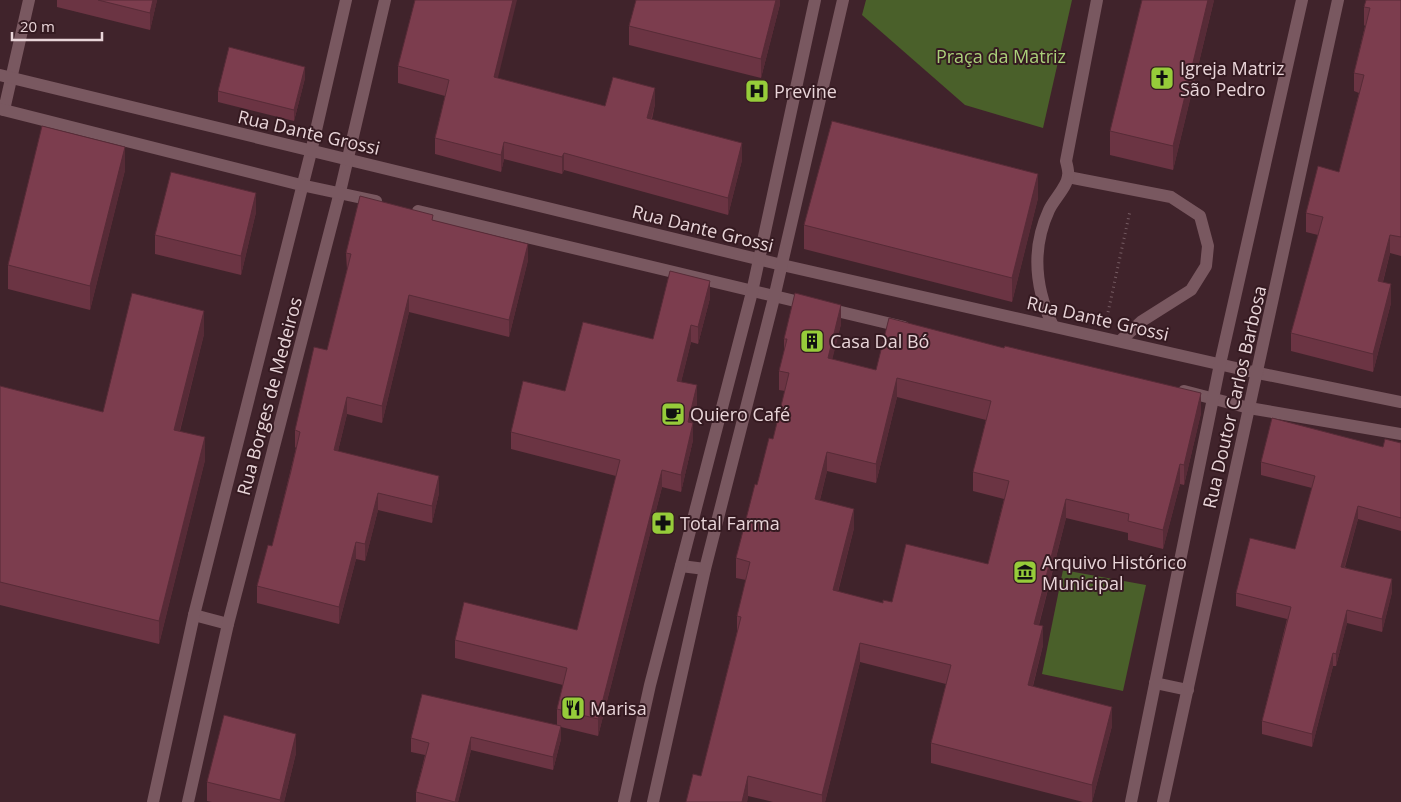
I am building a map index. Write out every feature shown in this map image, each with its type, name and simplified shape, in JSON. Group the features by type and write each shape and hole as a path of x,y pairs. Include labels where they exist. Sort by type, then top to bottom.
{"street":[{"path":"29,0 6,77 2,110 302,185 388,204"},
{"name":"Rua Borges de Medeiros","path":"153,802 194,615 311,152 346,0"},
{"name":"Rua Borges de Medeiros","path":"188,802 228,624 340,192 385,0"},
{"path":"624,802 650,685 752,292 815,0"},
{"path":"654,802 705,569 774,298 843,0"},
{"path":"1053,326 1042,302 1037,271 1038,242 1049,210 1068,177 1066,161 1097,0"},
{"name":"Rua Doutor Carlos Barbosa","path":"1131,802 1220,364 1302,0"},
{"name":"Rua Doutor Carlos Barbosa","path":"1163,802 1338,0"},
{"name":"Rua Dante Grossi","path":"6,77 311,152 347,158 782,265 1258,373 1401,402"},
{"path":"1068,177 1171,197 1200,216 1208,246 1206,266 1191,290 1142,321 1120,341"},
{"path":"407,208 774,298 918,330"},
{"path":"1176,389 1249,408 1401,434"},
{"path":"681,566 705,569"},
{"path":"194,615 228,624"},
{"path":"1155,683 1188,690"}],"path":[{"path":"1102,337 1136,189"}],"green space":[{"name":"Praça da Matriz","path":"866,0 1072,0 1043,128 965,105 862,15"},
{"path":"1063,570 1146,585 1123,691 1042,674"}],"building":[{"path":"98,0 153,0 150,13"},
{"path":"415,0 513,0 494,77 605,106 613,77 655,88 647,118 742,143 728,198 564,153 562,157 504,142 501,155 435,138 449,80 398,66"},
{"path":"636,0 776,0 761,59 629,26"},
{"name":"Igreja Matriz São Pedro","path":"1142,0 1208,0 1173,146 1110,131"},
{"path":"1366,0 1401,0 1401,237 1390,235 1378,281 1391,284 1373,354 1291,333 1323,217 1306,213 1318,166 1339,172 1364,75 1354,73 1370,8 1364,7"},
{"path":"229,47 305,67 294,110 218,91"},
{"path":"832,121 1038,174 1012,278 804,225"},
{"path":"42,126 125,147 90,286 8,265"},
{"path":"171,172 256,193 241,256 155,235"},
{"path":"360,196 433,215 432,220 528,244 509,320 409,295 382,406 347,397 334,450 439,476 432,506 378,493 365,544 356,542 339,607 257,586 268,545 272,546 291,471 300,432 295,430 314,347 327,350 351,254 346,253"},
{"path":"670,271 710,281 698,327 691,325 677,381 697,385 688,422 693,423 681,475 662,470 598,719 557,709 567,668 455,640 464,602 577,630 620,460 511,432 523,381 565,391 583,322 653,339"},
{"path":"132,293 204,311 174,430 205,437 159,621 0,582 0,386 103,412"},
{"path":"795,293 841,305 828,358 876,370 889,318 1004,348 1005,346 1201,393 1184,465 1180,464 1163,530 1128,521 1129,514 1066,499 1034,624 1043,626 1028,685 1112,707 1092,785 931,743 951,665 860,643 822,795 748,776 742,802 686,802 693,774 701,776 741,617 737,616 750,562 736,558 769,438 773,439 789,373 779,371 787,339 784,339","holes":["897,378 991,401 973,472 1009,481 988,564 906,544 892,602 883,600 883,603 833,590 854,509 815,499 827,452 876,464"]},
{"path":"1272,418 1383,447 1385,439 1401,443 1401,518 1358,506 1341,567 1392,579 1382,619 1347,610 1336,654 1333,653 1312,734 1262,721 1291,607 1236,593 1250,538 1295,549 1315,476 1261,462"},
{"path":"422,694 561,726 553,757 471,737 455,802 416,792 429,743 411,738"},
{"path":"224,715 296,734 280,800 207,782"}],"place":[{"name":"Igreja Matriz São Pedro","path":"1162,78"},
{"name":"Previne","path":"757,91"},
{"name":"Casa Dal Bó","path":"812,341"},
{"name":"Quiero Café","path":"673,414"},
{"name":"Total Farma","path":"663,523"},
{"name":"Arquivo Histórico Municipal","path":"1025,572"},
{"name":"Marisa","path":"573,708"}]}
